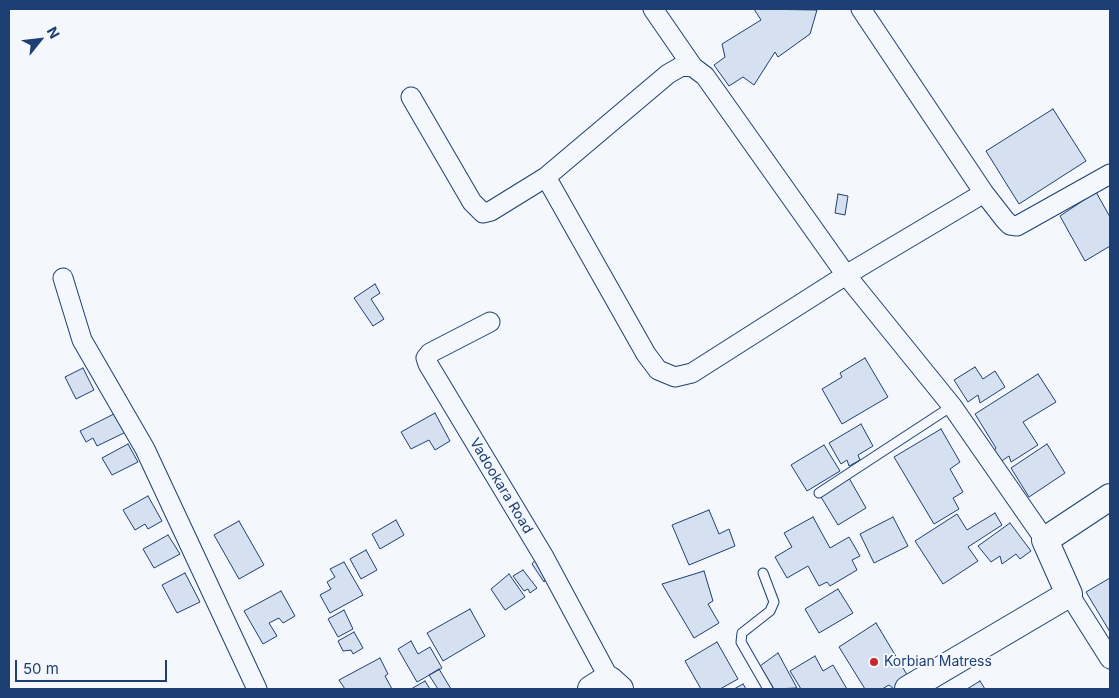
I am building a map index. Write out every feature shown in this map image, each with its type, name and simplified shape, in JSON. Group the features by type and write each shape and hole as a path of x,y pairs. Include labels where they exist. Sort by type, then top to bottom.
{"main road":[{"path":"908,689 1069,594 1045,540 1110,498"}],"street":[{"path":"653,9 693,67 705,76 846,274 952,406 1045,540"},
{"path":"861,9 984,193 1010,225 1017,226 1110,174"},
{"path":"411,97 472,202 483,213 491,211 546,177 668,74 682,66 693,67"},
{"path":"546,177 646,354 658,370 675,377 692,373 846,274 984,193"},
{"path":"63,278 82,340 145,449 257,689"},
{"name":"Vadookara Road","path":"490,322 430,353 426,358 544,557 607,686"},
{"path":"1069,594 1110,659"}],"lane":[{"path":"819,492 952,406"},
{"path":"763,573 774,602 770,612 742,633 741,642 768,689"}],"building":[{"path":"754,9 817,10 810,34 778,57 775,52 754,85 743,77 729,86 714,65 725,57 722,44 761,20"},
{"path":"1053,109 1086,161 1019,204 986,151"},
{"path":"1096,192 1110,217 1110,246 1085,261 1060,216"},
{"path":"838,194 848,196 845,215 835,213"},
{"path":"375,284 380,293 371,299 384,319 373,326 354,298"},
{"path":"865,358 888,397 842,424 822,389 842,377 840,373"},
{"path":"975,367 983,379 995,371 1005,387 980,403 978,395 968,402 954,380"},
{"path":"83,368 94,390 76,399 65,377"},
{"path":"1038,374 1056,402 1023,422 1038,445 1011,462 1009,456 996,465 992,454 996,448 975,414"},
{"path":"116,413 126,432 97,446 93,438 86,442 80,431"},
{"path":"435,413 450,441 435,450 429,440 411,449 401,432"},
{"path":"861,424 873,446 858,455 860,460 849,466 847,460 841,464 829,443"},
{"path":"941,429 960,462 950,469 963,492 953,498 959,509 934,524 894,457"},
{"path":"128,444 138,462 112,475 102,458"},
{"path":"1047,444 1065,473 1029,497 1011,468"},
{"path":"824,445 840,471 807,491 791,465"},
{"path":"849,478 866,508 838,525 821,497"},
{"path":"148,496 162,521 148,529 145,524 135,530 123,510"},
{"path":"709,510 719,534 729,529 735,546 689,565 672,525"},
{"path":"995,513 1002,525 968,547 978,561 943,584 915,541 957,514 967,530"},
{"path":"813,517 830,548 849,537 860,556 852,560 857,570 830,586 827,582 819,586 808,566 787,578 775,557 792,547 784,533"},
{"path":"893,517 908,546 874,563 860,534"},
{"path":"396,520 404,535 380,549 372,534"},
{"path":"239,521 264,565 239,579 214,535"},
{"path":"1010,523 1031,551 1020,559 1016,554 1002,564 1000,556 991,562 978,546"},
{"path":"168,535 180,554 154,568 143,549"},
{"path":"366,550 377,570 361,579 350,559"},
{"path":"536,559 547,577 544,582 532,564"},
{"path":"344,562 363,595 330,613 320,595 331,589 327,582 335,577 330,569"},
{"path":"523,570 537,588 530,593 528,589 524,591 513,576"},
{"path":"704,571 713,601 708,604 719,623 694,638 662,584"},
{"path":"185,573 200,602 177,613 162,585"},
{"path":"509,574 525,597 505,610 491,589"},
{"path":"1110,578 1110,632 1086,592"},
{"path":"838,589 853,613 819,633 805,609"},
{"path":"281,591 295,616 283,623 279,618 269,623 277,636 263,644 244,611"},
{"path":"470,609 485,636 443,661 427,633"},
{"path":"344,610 353,629 338,637 328,619"},
{"name":"Korbian Matress","path":"876,623 909,678 894,689 889,685 882,689 865,689 839,647"},
{"path":"354,632 363,648 353,654 351,650 343,651 338,641"},
{"path":"411,641 418,654 430,647 442,668 417,682 398,649"},
{"path":"717,642 738,679 720,689 701,689 685,661"},
{"path":"778,653 797,688 774,689 760,666"},
{"path":"815,656 823,671 833,665 847,689 801,689 790,671"},
{"path":"380,658 388,674 385,676 392,689 345,689 339,680"},
{"path":"439,669 451,689 438,689 429,675"},
{"path":"425,681 430,689 411,689"},
{"path":"980,681 985,689 967,689"},
{"path":"743,684 746,689 734,689"}],"place":[{"name":"Korbian Matress","path":"874,662"}]}
